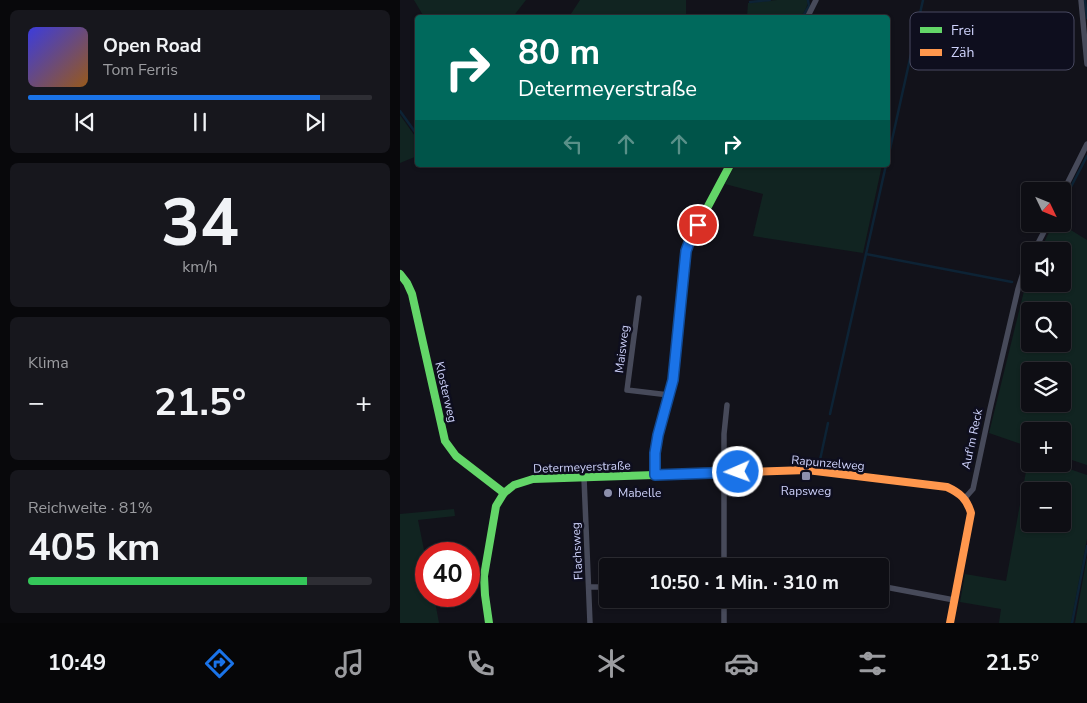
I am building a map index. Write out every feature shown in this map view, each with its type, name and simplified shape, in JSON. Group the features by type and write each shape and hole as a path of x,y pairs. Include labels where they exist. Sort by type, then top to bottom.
{"street":[{"path":"808,15 816,0"},
{"path":"1081,0 1087,64"},
{"path":"1068,182 1087,144"},
{"path":"655,475 655,453 658,435 673,380 686,251 729,167"},
{"name":"Klosterweg","path":"400,274 412,294 445,441 456,456 504,493"},
{"name":"Auf'm Reck","path":"965,498 973,489 1021,281"},
{"name":"Maisweg","path":"639,298 627,390 669,395"},
{"path":"724,558 724,434 727,404"},
{"name":"Rapunzelweg","path":"655,475 807,470 947,487 959,492 965,498"},
{"name":"Determeyerstraße","path":"504,493 514,485 532,479 655,475"},
{"name":"Flachsweg","path":"584,478 590,623"},
{"path":"489,623 484,576 496,506 504,493"},
{"path":"950,623 971,513 965,498"},
{"path":"589,587 599,587"},
{"path":"889,588 954,600"},
{"path":"724,608 724,623"}],"green space":[{"path":"414,0 526,0 514,15 423,15"},
{"path":"580,0 686,0 686,15 570,15"},
{"path":"777,0 807,0 806,9 802,15 747,15 748,3"},
{"path":"400,115 415,136 415,157 400,163"},
{"path":"734,167 882,167 863,253 753,236 763,194 725,184"},
{"path":"1071,230 1087,240 1087,465 1071,460 1071,422 1021,422 1021,444 989,433 1021,303 1021,352 1071,352 1071,302 1021,302 1024,292 1071,292 1071,242 1044,242 1049,232 1071,232"},
{"path":"1071,470 1087,475 1087,539 1071,623 999,623 1001,609 960,602 965,574 1006,581 1021,499 1021,532 1071,532 1071,482 1024,482 1026,472 1071,472"},
{"path":"454,509 455,516 418,520 422,542 415,542 415,607 436,607 439,623 400,623 400,514"},
{"path":"1087,557 1087,623 1075,623"}],"waterway":[{"path":"750,2 770,0"},
{"path":"804,15 809,6 808,0"},
{"path":"920,12 923,0"},
{"path":"1085,0 1087,18"},
{"path":"890,149 910,59"},
{"path":"400,111 415,132"},
{"path":"1071,187 1087,156"},
{"path":"830,414 886,167"},
{"path":"866,254 1012,282"},
{"path":"820,460 828,423"},
{"path":"1072,623 1087,546"}],"traffic: fast":[{"path":"655,475 655,453 658,435 673,380 686,251 729,167"},
{"path":"400,274 412,294 445,441 456,456 504,493"},
{"path":"489,623 484,576 496,506 504,493 514,485 533,479 685,474"}],"traffic: slow":[{"path":"685,474 807,470 952,489 965,500 971,513 950,623"}],"place":[{"name":"Rapsweg","path":"806,476"},
{"name":"Mabelle","path":"608,493"}],"route":[{"path":"698,225 686,251 673,380 658,435 655,453 655,475 738,472"}]}
